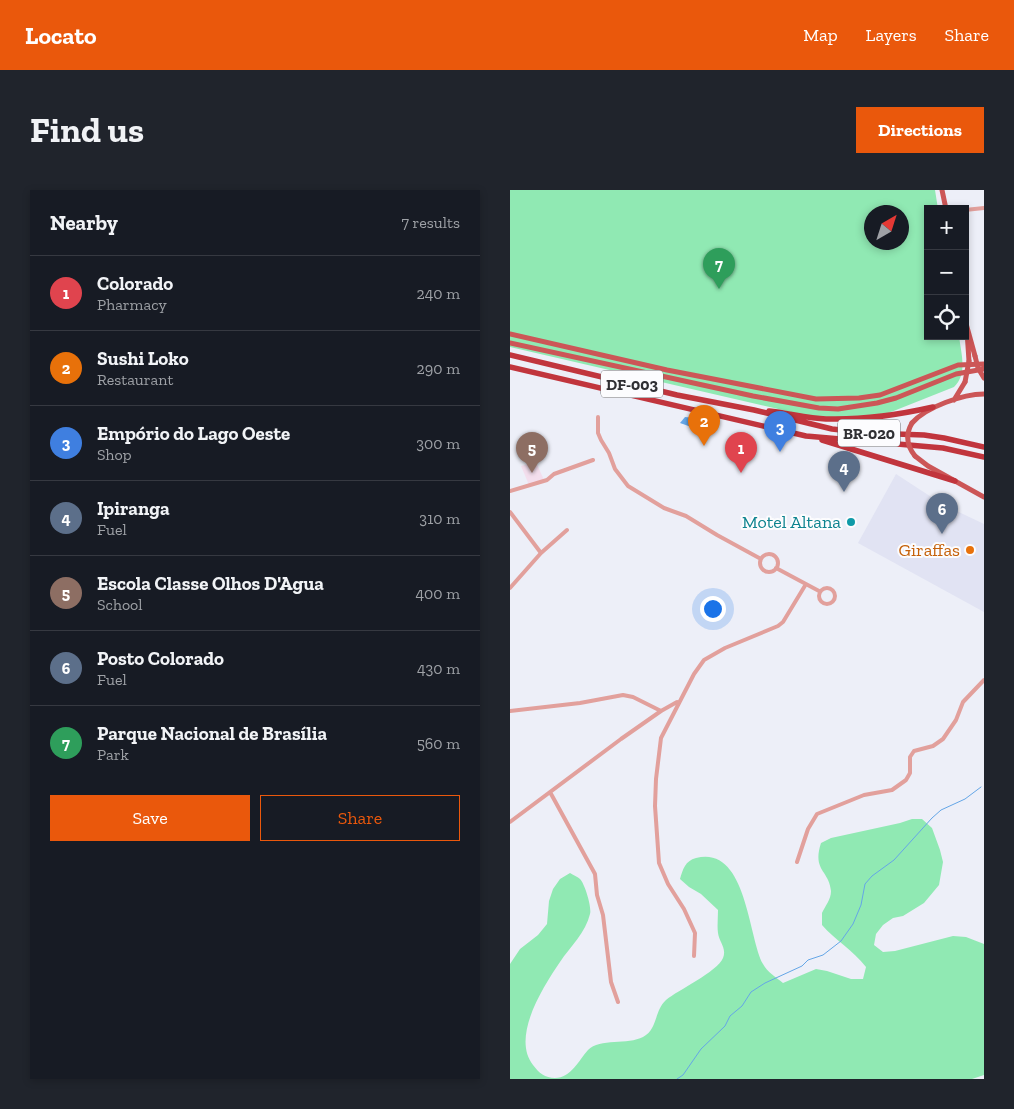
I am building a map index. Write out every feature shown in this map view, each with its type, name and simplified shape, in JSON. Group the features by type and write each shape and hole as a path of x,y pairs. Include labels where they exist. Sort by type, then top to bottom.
{"highway":[{"name":"DF-003","path":"510,355 677,395 754,410"},
{"name":"DF-003","path":"510,367 812,436"},
{"path":"754,410 815,418 842,418 894,415 933,407"},
{"name":"BR-020","path":"754,410 832,429 868,433 924,435 984,447"},
{"path":"812,436 955,481"},
{"name":"BR-020","path":"812,436 926,446 971,453 984,457"}],"main road":[{"path":"942,190 945,205"},
{"path":"510,334 667,370 816,399 843,400 880,395 958,365 984,364"},
{"path":"969,336 978,368 984,378"},
{"path":"953,401 965,382 968,370 967,340"},
{"path":"510,342 754,396 819,408 848,408 877,403 896,398 956,374 984,369"},
{"path":"984,395 972,395 933,407 918,417 909,428 907,440 909,447 916,455 945,475 984,497"},
{"path":"913,423 936,410 984,395"}],"street":[{"path":"969,210 984,208"},
{"path":"598,417 597,426 601,440 609,453 615,469 628,486 664,508 686,516 761,559"},
{"path":"510,491 547,480 554,474 593,460"},
{"path":"511,515 541,553"},
{"path":"510,588 541,553 566,530"},
{"path":"766,555 773,555 777,561 776,568 771,572 764,571 760,566 761,559 766,555"},
{"path":"776,568 819,591"},
{"path":"694,956 695,933 684,909 662,871 658,854 655,798 659,750 663,733 678,702 704,660 725,648 778,626 783,622 806,584"},
{"path":"825,588 831,589 835,596 832,602 823,603 818,598 819,591 825,588"},
{"path":"796,862 814,817 864,795 892,790 901,785 910,773 910,757 914,751 933,746 943,739 956,720 963,702 984,680"},
{"path":"510,712 622,695 633,697 661,711"},
{"path":"510,822 621,739 661,711 678,702"},
{"path":"550,792 595,874 597,895 603,915 610,973 618,1002"}],"shaded area":[{"path":"536,462 544,480 529,485 521,466"},
{"path":"896,474 942,504 984,524 984,612 858,543"}],"green space":[{"path":"510,190 935,190 937,205 924,205 924,340 959,340 962,370 958,382 954,387 881,416 853,422 813,417 510,347"},
{"path":"912,819 922,819 932,828 943,862 939,885 924,903 903,916 893,918 883,925 876,934 874,945 883,952 895,951 953,936 966,937 984,944 984,1075 972,1079 510,1079 510,964 520,949 538,935 547,924 549,901 553,889 560,879 570,873 580,879 586,891 590,914 581,933 560,962 538,998 527,1027 527,1054 533,1065 542,1074 555,1078 570,1072 593,1046 630,1041 648,1034 654,1025 662,1004 713,969 723,958 724,951 718,930 718,910 701,894 680,879 683,869 692,859 713,858 726,865 736,879 743,896 763,964 769,972 783,983 816,969 851,979 863,979 866,967 822,925 822,913 829,900 831,891 830,884 818,859 821,843 831,838"}],"water":[{"path":"685,417 705,419 700,428 697,429 680,423"}],"waterway":[{"path":"677,1079 683,1075 701,1049 725,1026 730,1016 742,1006 751,992 765,983 802,966 808,960 823,955 841,941 853,924 861,905 865,884 872,876 894,860 941,810 965,799 981,787"}],"place":[{"name":"Parque Nacional de Brasília","path":"719,289"},
{"name":"Sushi Loko","path":"704,446"},
{"name":"Empório do Lago Oeste","path":"780,452"},
{"name":"Escola Classe Olhos D'Agua","path":"532,473"},
{"name":"Colorado","path":"741,473"},
{"name":"Ipiranga","path":"844,492"},
{"name":"Motel Altana","path":"851,522"},
{"name":"Posto Colorado","path":"942,534"},
{"name":"Giraffas","path":"970,550"}]}
